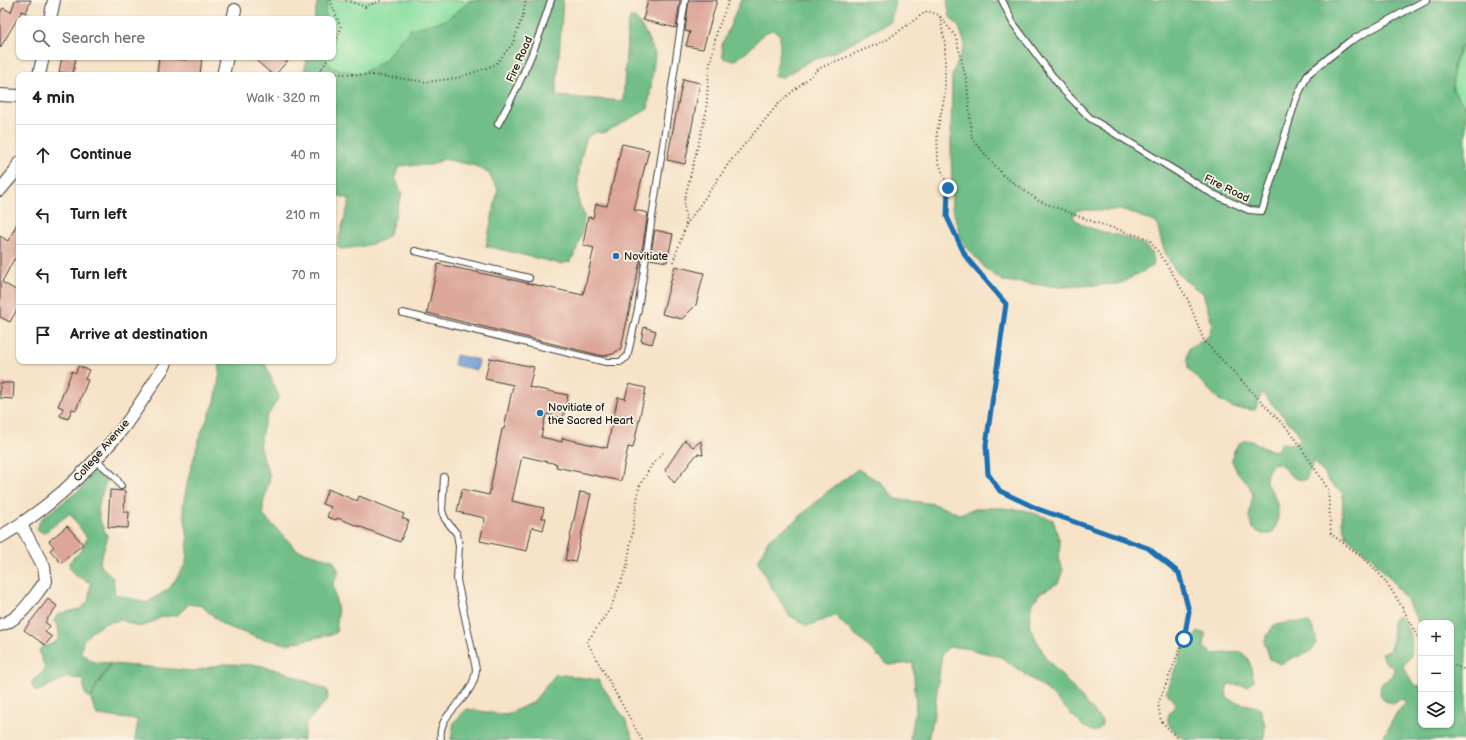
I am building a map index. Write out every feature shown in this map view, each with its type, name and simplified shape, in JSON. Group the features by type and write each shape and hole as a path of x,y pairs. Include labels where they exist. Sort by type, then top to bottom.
{"street":[{"path":"51,16 54,0"},
{"path":"40,72 42,60"},
{"path":"224,72 226,60"},
{"path":"0,95 16,96"},
{"path":"0,190 16,170"},
{"name":"College Avenue","path":"0,537 52,503 95,459 119,432 165,364"},
{"path":"0,625 7,623 19,614 46,581 44,567 37,551 21,524"}],"lane":[{"name":"Fire Road","path":"498,124 521,82 540,36 550,0"},
{"path":"403,312 606,362 620,362 626,357 639,301 685,0"},
{"name":"Fire Road","path":"1002,0 1013,24 1062,89 1090,118 1213,194 1249,210 1262,211 1296,99 1308,74 1350,41 1426,0"},
{"path":"415,251 529,278"},
{"path":"95,459 116,478 121,486"},
{"path":"441,740 440,734 443,722 471,690 474,683 476,669 457,580 459,546 458,534 445,518 442,511 444,477"}],"path":[{"path":"330,0 341,28 336,45"},
{"path":"346,0 365,7 382,0"},
{"path":"336,74 374,75 426,82 457,78 496,64 513,43 523,15 526,0"},
{"path":"686,225 684,201 706,112 709,69 717,31 729,0"},
{"path":"673,262 686,225 729,163 779,103 820,68 885,41 927,11 940,15 956,37 966,75 972,139 1004,176 1039,201 1094,222 1149,239 1188,300 1204,342 1294,435 1328,489 1331,534 1368,563 1385,582 1402,604 1418,638"},
{"path":"940,15 945,42 945,94 937,132 938,160 948,188 947,217 966,257 1006,304 986,445 988,474 1000,491 1038,509 1148,548 1179,573 1189,611 1184,639 1158,704 1162,721 1179,740"},
{"path":"320,72 327,60"},
{"path":"642,740 587,642 610,609 627,567 639,487 651,466 663,453"},
{"path":"1454,665 1466,670"}],"green space":[{"path":"318,0 551,0 521,82 336,76 336,72 304,72 306,60 336,60 336,16 315,16"},
{"path":"318,0 332,0 327,3 325,12 326,16 315,16"},
{"path":"472,0 563,0 556,96 623,101 628,24 631,16 636,19 646,34 655,54 648,109 604,133 596,132 587,137 582,153 578,177 579,202 584,219 576,251 571,261 561,264 486,246 498,189 488,173 476,166 444,159 431,165 406,165 398,168 395,177 402,194 388,236 378,242 358,247 340,249 337,245 350,199 336,195 336,72 304,72 306,60 325,60 333,68 360,74 385,60 400,40 411,29 446,20"},
{"path":"741,0 895,0 891,21 837,51 810,61 783,77 774,77 780,52 780,35 773,30 764,33 747,52 734,61 723,58 722,45"},
{"path":"947,0 991,0 994,4 996,0 1466,0 1466,41 1459,50 1453,69 1453,90 1466,108 1466,740 1382,740 1397,712 1407,702 1401,699 1393,703 1385,701 1380,694 1381,684 1393,676 1394,668 1386,662 1381,653 1389,652 1392,643 1393,619 1398,616 1405,623 1411,639 1411,655 1403,666 1414,685 1418,686 1418,728 1454,728 1454,620 1418,620 1418,621 1407,601 1390,578 1372,558 1346,536 1342,523 1343,493 1331,484 1314,460 1306,480 1294,478 1281,464 1274,463 1272,465 1267,474 1266,483 1273,493 1277,503 1278,519 1271,534 1262,534 1252,528 1249,518 1253,494 1249,485 1237,472 1232,461 1234,451 1238,444 1246,440 1255,442 1264,448 1276,451 1281,443 1296,444 1301,439 1297,431 1262,393 1255,410 1233,408 1218,399 1188,369 1187,358 1189,348 1209,336 1212,324 1203,293 1184,279 1171,264 1163,246 1157,223 1124,210 1077,210 1073,217 1080,223 1098,231 1128,238 1138,242 1150,251 1154,260 1153,266 1119,284 1061,287 1003,281 988,271 963,243 952,207 951,139 952,75 965,44 959,27 950,17"},
{"path":"1466,41 1466,108 1453,90 1452,77 1454,64"},
{"path":"219,364 265,364 279,397 265,420 259,446 270,477 263,504 263,515 297,550 333,560 339,572 333,584 338,613 336,633 288,644 258,638 223,625 202,606 189,604 178,615 161,617 149,624 138,627 122,620 106,623 92,631 83,641 81,653 94,662 111,663 97,684 91,699 97,685 112,664 194,671 224,664 258,665 284,672 327,690 328,699 306,723 303,740 135,740 138,720 97,715 91,700 85,694 83,679 67,677 36,692 32,685 33,680 45,669 39,651 42,647 52,644 58,638 59,631 54,621 58,614 80,609 88,602 91,583 75,575 69,566 72,559 82,550 87,538 70,513 44,533 36,529 42,518 81,489 93,471 108,478 100,501 99,514 100,521 108,537 99,564 113,578 115,594 147,603 170,588 186,563 188,539 183,506 189,475 201,433 215,402 220,372"},
{"path":"858,469 881,483 896,499 934,504 959,514 979,508 1002,508 1024,510 1053,520 1060,543 1059,558 1063,570 1058,583 1040,593 1031,606 1029,626 1046,658 1102,721 1101,727 1095,732 1083,726 1047,690 1001,657 966,648 949,647 942,654 933,720 928,740 910,740 916,707 913,663 888,665 835,616 807,626 789,615 758,562 768,540 794,522 827,492"},
{"path":"1289,622 1309,623 1315,632 1316,641 1313,649 1309,652 1280,664 1270,659 1264,641 1273,626"},
{"path":"1198,632 1205,633 1204,648 1213,654 1240,652 1249,659 1254,681 1247,686 1228,684 1226,691 1227,698 1235,702 1260,708 1265,725 1264,740 1185,740 1171,728 1168,720 1171,711 1176,705 1166,691 1184,647"},
{"path":"556,674 598,680 626,721 634,740 451,740 454,722 467,709 506,715 533,702"}],"water":[{"path":"456,355 479,360 477,370 454,365"}],"building":[{"path":"15,0 31,0 26,13 22,11 19,16 16,16 16,21 0,48 0,13 3,8 11,12"},
{"path":"648,0 680,0 676,28 643,20"},
{"path":"689,0 717,0 703,49 686,46 690,32 685,31"},
{"path":"61,60 75,60 73,72 59,72"},
{"path":"159,60 202,60 200,72 157,72"},
{"path":"256,60 288,60 278,72 270,72"},
{"path":"683,79 700,83 685,164 667,160"},
{"name":"Novitiate","path":"622,144 649,150 634,210 648,213 641,257 621,348 613,354 603,356 427,313 438,264 583,295 594,248 583,245 588,217 593,218 596,204 607,206"},
{"path":"16,226 16,260 14,259 2,282 16,290 16,311 10,322 0,317 0,236 8,241"},
{"path":"655,230 673,234 667,262 650,259"},
{"path":"675,266 704,273 696,305 682,319 662,314"},
{"path":"644,327 656,331 652,344 641,341"},
{"path":"490,358 534,367 529,387 568,395 563,418 546,414 541,437 562,442 562,438 607,448 618,397 625,399 629,384 646,388 633,448 628,447 621,481 556,467 557,464 522,456 512,501 544,508 542,518 546,518 543,530 532,527 527,551 480,541 485,518 457,512 462,489 489,495 502,429 504,429 513,385 485,379"},
{"path":"78,366 89,370 85,379 88,380 76,410 72,409 68,419 60,416 63,408 58,406 72,371 76,373"},
{"path":"0,383 14,383 13,399 0,398"},
{"path":"685,440 693,447 701,441 703,455 697,454 674,483 665,470"},
{"path":"328,489 357,501 359,496 404,514 402,518 409,521 400,542 337,518 336,520 327,517 331,507 322,504"},
{"path":"110,490 125,491 124,512 129,512 128,528 108,527"},
{"path":"580,492 591,494 575,562 565,560"},
{"path":"67,526 83,544 61,563 50,550 54,547 49,541"},
{"path":"48,599 57,606 45,622 50,626 45,632 52,637 45,645 24,630"}],"place":[{"name":"Novitiate","path":"616,256"},
{"name":"Novitiate of the Sacred Heart","path":"540,413"}],"route":[{"path":"948,188 947,217 966,257 1006,304 986,445 988,474 1000,491 1038,509 1148,548 1179,573 1189,611 1184,639"}]}
